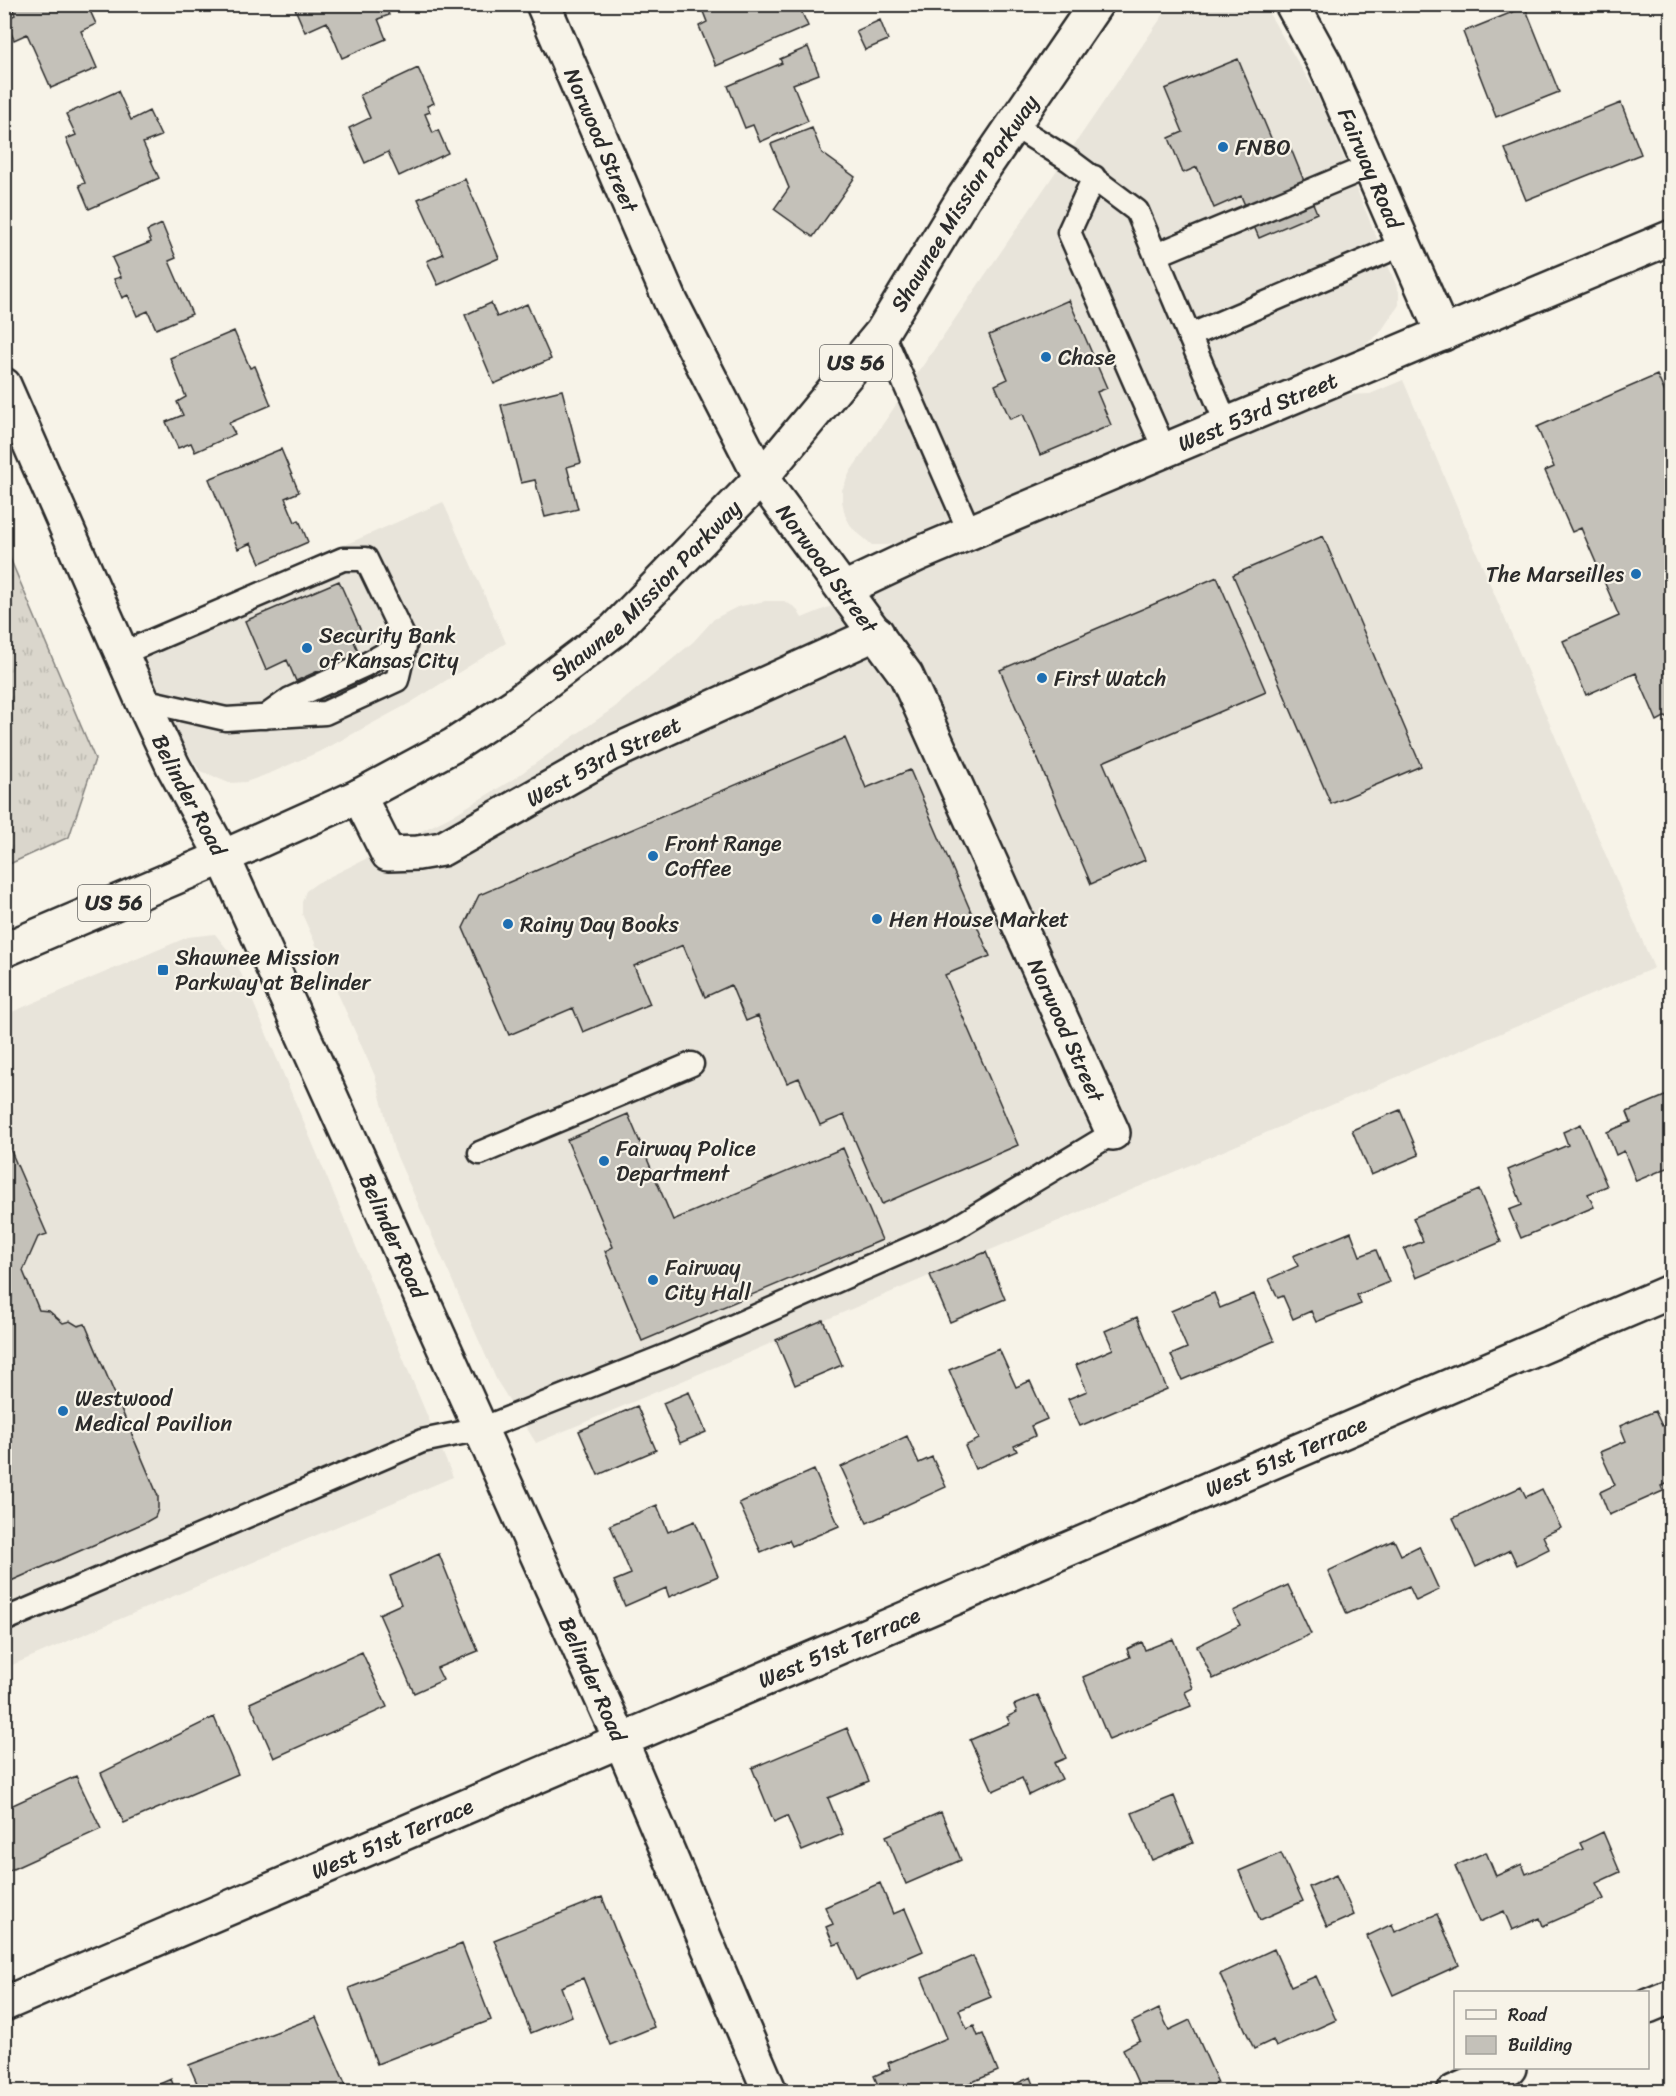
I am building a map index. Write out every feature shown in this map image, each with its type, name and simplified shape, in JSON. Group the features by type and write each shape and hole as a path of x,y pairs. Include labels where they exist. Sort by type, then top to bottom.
{"main road":[{"name":"Norwood Street","path":"543,4 671,302 761,478 906,675 1113,1133"},
{"name":"Shawnee Mission Parkway","path":"4,950 223,857 359,796 454,745 515,705 614,630 761,478 882,332 945,228 1096,4"},
{"name":"Fairway Road","path":"1292,4 1325,64 1443,334"},
{"name":"West 53rd Street","path":"844,589 916,555 1671,237"},
{"name":"Belinder Road","path":"4,385 142,700 173,766 223,857 481,1429 621,1741 770,2091"},
{"name":"West 53rd Street","path":"359,796 388,854 442,849 610,754 877,633"},
{"name":"West 51st Terrace","path":"4,2004 1671,1291"},
{"path":"1649,2005 1671,1996"},
{"path":"1454,2091 1504,2069"}],"lane":[{"path":"1013,125 1094,177 1137,211 1227,425"},
{"path":"1156,255 1370,166"},
{"path":"1094,177 1069,232 1166,451"},
{"path":"1189,336 1404,244"},
{"path":"882,332 970,533"},
{"path":"121,654 343,559 366,559 406,642 397,680 325,713 226,718 142,700"},
{"path":"480,1153 692,1064"},
{"path":"4,1620 422,1441 481,1429 670,1354 954,1229 1113,1133"}],"shaded area":[{"path":"1170,5 1264,5 1315,91 1330,124 1399,292 1399,305 1379,334 1360,349 907,542 872,545 852,528 845,515 842,490 850,472"},
{"path":"1403,380 1654,968 536,1443 497,1381 394,1150 375,1076 302,914 302,902 306,891 317,883 450,817 512,780 615,707 693,642 714,619 737,607 765,601 784,601 796,608 802,618 928,567 1320,396 1370,394"},
{"path":"443,502 506,643 410,703 323,750 273,772 246,782 229,783 200,771 178,738 134,637"},
{"path":"215,934 235,959 453,1477 5,1668 5,1015 188,937"}],"green space":[{"path":"4,544 95,759 69,837 5,866"}],"building":[{"path":"11,4 87,4 96,24 81,31 97,68 51,88 27,34 14,40 5,19 15,15"},
{"path":"293,4 385,4 389,15 378,19 386,39 342,58 327,22 305,32"},
{"path":"700,4 798,4 808,26 716,66 699,26 707,22"},
{"path":"1525,7 1559,92 1496,117 1463,32"},
{"path":"880,20 888,40 865,50 856,31"},
{"path":"808,47 819,74 793,84 808,121 760,142 753,125 745,128 728,86 782,63 780,59"},
{"name":"FNBO","path":"1238,59 1276,150 1289,144 1317,213 1259,238 1241,196 1214,208 1197,167 1183,173 1169,138 1183,132 1165,89"},
{"path":"418,68 434,103 427,106 430,112 425,114 433,133 438,130 448,153 399,176 388,152 365,163 349,128 370,118 360,95"},
{"path":"118,91 131,120 149,111 161,136 143,143 159,178 89,209 79,185 85,183 66,139 76,135 66,114"},
{"path":"1621,103 1641,154 1526,200 1505,149"},
{"path":"812,128 822,153 855,177 813,237 774,209 789,188 771,144"},
{"path":"465,179 499,258 438,285 427,261 443,254 418,199"},
{"path":"162,224 176,258 169,261 192,314 156,329 148,311 137,316 128,295 122,298 114,279 121,277 112,258 151,242 147,231"},
{"name":"Chase","path":"1069,300 1107,388 1097,392 1111,425 1040,455 1023,414 1010,419 995,385 1008,379 989,335"},
{"path":"491,303 497,317 527,304 551,359 494,384 465,315"},
{"path":"234,331 250,368 255,366 271,405 229,423 235,434 195,452 191,443 178,448 166,422 183,415 177,402 186,397 170,358"},
{"name":"The Marseilles","path":"1657,375 1672,408 1672,728 1666,716 1657,721 1636,673 1586,695 1563,641 1619,616 1581,528 1572,532 1545,471 1554,467 1537,427"},
{"path":"562,390 581,463 567,467 578,509 545,517 535,480 521,483 501,405"},
{"path":"281,449 299,492 285,498 295,522 299,520 308,542 260,563 251,543 238,549 209,479"},
{"path":"1323,536 1421,766 1331,804 1233,575"},
{"path":"1217,577 1266,692 1103,762 1145,860 1091,884 1000,670"},
{"name":"Security Bank of Kansas City","path":"339,581 361,631 351,635 372,682 330,700 318,671 296,681 287,660 266,670 245,621"},
{"path":"845,738 866,788 910,770 990,956 945,975 1018,1145 882,1204 844,1115 820,1125 799,1078 787,1083 758,1016 746,1021 731,985 705,997 683,945 634,966 650,1004 583,1032 573,1008 509,1035 463,928 479,895"},
{"path":"1672,1093 1672,1166 1636,1181 1624,1151 1616,1155 1607,1132 1631,1122 1627,1112"},
{"path":"1400,1110 1419,1155 1371,1175 1352,1130"},
{"path":"628,1114 673,1220 843,1148 882,1240 642,1341 605,1251 613,1247 567,1140"},
{"path":"1581,1124 1607,1186 1588,1194 1594,1207 1521,1238 1509,1210 1522,1205 1508,1170 1568,1145 1563,1132"},
{"name":"Westwood Medical Pavilion","path":"4,1135 47,1234 38,1237 23,1271 39,1310 49,1311 63,1323 70,1321 78,1326 85,1324 158,1496 158,1509 155,1517 146,1522 4,1584"},
{"path":"1479,1190 1501,1242 1416,1278 1404,1249 1423,1241 1413,1218"},
{"path":"1351,1232 1360,1256 1376,1250 1389,1282 1357,1295 1361,1304 1316,1322 1311,1311 1293,1319 1283,1296 1278,1298 1269,1279 1298,1266 1293,1256"},
{"path":"986,1252 1005,1299 950,1322 930,1275"},
{"path":"1214,1293 1220,1308 1254,1294 1274,1341 1182,1380 1171,1355 1187,1348 1171,1311"},
{"path":"1137,1317 1167,1389 1080,1426 1068,1399 1087,1391 1076,1365 1113,1349 1105,1331"},
{"path":"823,1320 842,1365 795,1385 776,1340"},
{"path":"999,1349 1016,1387 1030,1381 1047,1419 1031,1426 1035,1436 1014,1446 1017,1451 975,1469 965,1446 979,1439 949,1370"},
{"path":"689,1392 706,1432 680,1443 663,1403"},
{"path":"637,1406 656,1450 598,1475 579,1431"},
{"path":"1655,1411 1662,1426 1667,1423 1672,1433 1672,1482 1661,1486 1663,1491 1609,1515 1600,1492 1615,1485 1600,1452 1626,1441 1620,1426"},
{"path":"907,1436 919,1463 932,1457 946,1487 867,1523 841,1467"},
{"path":"814,1470 839,1526 792,1546 789,1540 761,1552 739,1503"},
{"path":"1521,1487 1526,1497 1542,1489 1561,1528 1543,1536 1549,1549 1517,1565 1510,1550 1476,1567 1453,1518"},
{"path":"657,1505 668,1532 695,1521 718,1576 669,1597 666,1588 625,1606 614,1581 631,1574 610,1525"},
{"path":"1394,1540 1401,1555 1419,1546 1439,1590 1416,1601 1409,1586 1347,1614 1328,1571"},
{"path":"439,1554 478,1651 437,1668 443,1680 414,1693 379,1614 401,1604 390,1576"},
{"path":"1288,1585 1311,1634 1213,1679 1197,1646 1240,1625 1233,1611"},
{"path":"1173,1639 1193,1688 1185,1692 1191,1706 1109,1740 1083,1677 1130,1657 1127,1649 1142,1642 1145,1650"},
{"path":"362,1652 387,1707 274,1758 250,1703"},
{"path":"1038,1695 1066,1758 1054,1763 1062,1779 1029,1795 1022,1778 993,1791 970,1740 1010,1723 1007,1717 1017,1712 1014,1705"},
{"path":"214,1717 238,1774 124,1823 101,1773"},
{"path":"847,1728 869,1781 828,1798 843,1834 802,1851 787,1816 774,1822 752,1768"},
{"path":"76,1776 101,1829 4,1873 4,1809"},
{"path":"1174,1796 1193,1843 1152,1860 1132,1813"},
{"path":"941,1812 961,1860 906,1884 886,1836"},
{"path":"1603,1832 1620,1872 1596,1883 1604,1899 1543,1926 1540,1918 1512,1930 1504,1911 1479,1922 1455,1866 1486,1852 1496,1876 1522,1864 1526,1874 1583,1849 1580,1843"},
{"path":"1281,1853 1303,1901 1260,1920 1239,1871"},
{"path":"1336,1875 1354,1915 1327,1927 1309,1887"},
{"path":"880,1883 893,1914 905,1909 923,1951 856,1980 840,1943 834,1945 826,1927 833,1924 825,1907"},
{"path":"602,1897 654,2027 610,2045 583,1978 561,1987 572,2016 531,2033 494,1940"},
{"path":"1437,1914 1459,1965 1393,1995 1367,1936 1392,1924 1395,1932"},
{"path":"462,1944 491,2020 377,2064 349,1988"},
{"path":"1274,1949 1291,1987 1316,1976 1336,2020 1276,2047 1273,2040 1254,2049 1220,1974"},
{"path":"973,1956 991,1997 959,2010 967,2029 974,2026 978,2036 983,2034 998,2071 949,2092 881,2092 874,2076 890,2069 888,2063 947,2038 922,1978"},
{"path":"1159,2009 1169,2030 1190,2020 1218,2083 1200,2092 1142,2092 1123,2049 1140,2040 1132,2022"},
{"path":"316,2017 348,2090 344,2092 201,2092 189,2065"},
{"path":"1031,2077 1037,2092 998,2092"},
{"path":"171,2079 176,2092 141,2092"}],"place":[{"name":"FNBO","path":"1223,147"},
{"name":"Chase","path":"1046,357"},
{"name":"The Marseilles","path":"1636,574"},
{"name":"Security Bank of Kansas City","path":"307,648"},
{"name":"First Watch","path":"1042,678"},
{"name":"Front Range Coffee","path":"653,856"},
{"name":"Hen House Market","path":"877,919"},
{"name":"Rainy Day Books","path":"508,924"},
{"name":"Shawnee Mission Parkway at Belinder","path":"163,970"},
{"name":"Fairway Police Department","path":"604,1161"},
{"name":"Fairway City Hall","path":"653,1280"},
{"name":"Westwood Medical Pavilion","path":"63,1411"}]}
